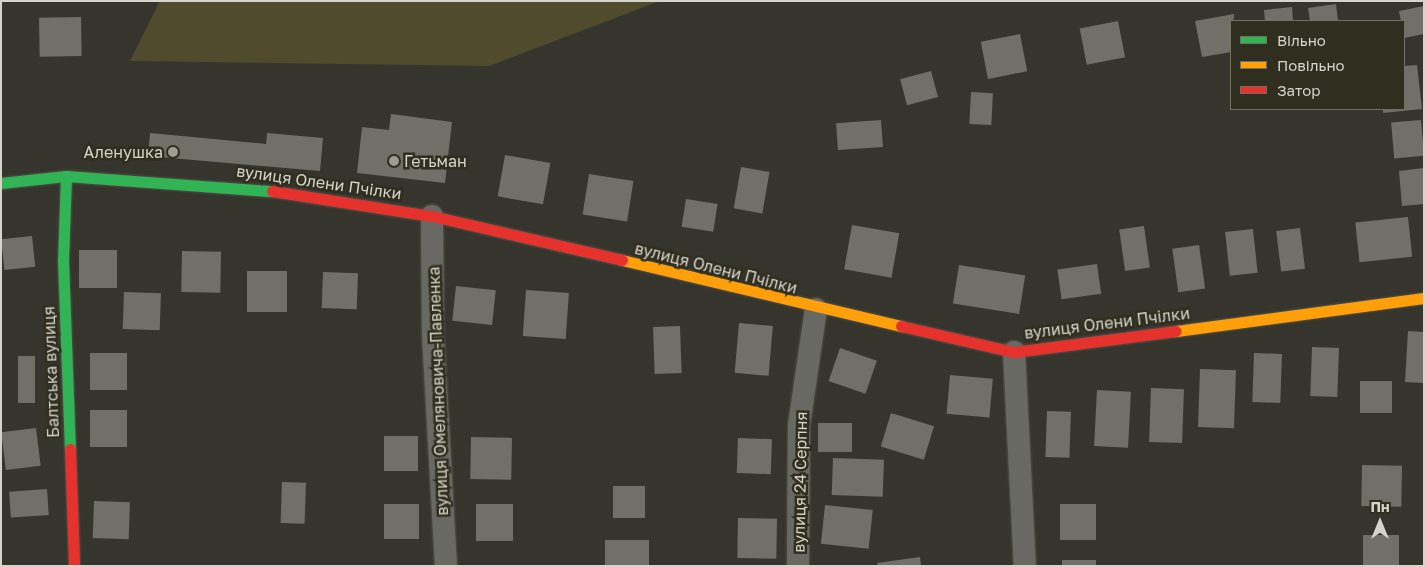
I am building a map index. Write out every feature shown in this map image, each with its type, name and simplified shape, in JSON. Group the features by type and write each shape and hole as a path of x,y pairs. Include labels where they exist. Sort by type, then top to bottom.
{"street":[{"name":"вулиця Олени Пчілки","path":"1,183 66,176 242,186 432,216 816,309 1014,352 1424,298"},
{"name":"Балтська вулиця","path":"66,176 63,260 74,566"},
{"name":"вулиця Омеляновича-Павленка","path":"432,216 433,335 446,566"},
{"name":"вулиця 24 Серпня","path":"798,566 799,425 816,309"},
{"path":"1014,352 1025,566"}],"shaded area":[{"path":"160,1 660,1 489,66 130,61"}],"building":[{"path":"1336,4 1338,20 1310,20 1308,8"},
{"path":"1424,6 1424,34 1405,38 1405,20 1401,20 1399,11"},
{"path":"1292,7 1293,20 1265,20 1264,10"},
{"path":"1234,14 1234,20 1230,20 1230,52 1202,57 1195,21"},
{"path":"81,17 82,56 40,57 39,18"},
{"path":"1118,21 1125,57 1087,65 1080,28"},
{"path":"1020,34 1027,71 988,79 981,42"},
{"path":"1417,65 1422,109 1383,113 1383,110 1405,110 1405,66"},
{"path":"931,71 938,97 907,105 900,79"},
{"path":"971,92 993,93 991,125 969,124"},
{"path":"391,114 452,122 445,183 357,173 362,127 389,130"},
{"path":"881,120 883,147 838,150 836,123"},
{"path":"1421,120 1424,156 1394,158 1391,123"},
{"path":"150,133 266,144 267,133 323,138 320,171 148,156"},
{"path":"505,155 550,163 543,204 498,196"},
{"path":"741,167 770,172 762,213 734,208"},
{"path":"1424,168 1424,204 1402,206 1399,171"},
{"path":"589,174 633,181 627,222 583,214"},
{"path":"686,199 718,204 713,232 682,227"},
{"path":"1408,217 1412,257 1359,262 1355,223"},
{"path":"852,225 899,233 891,278 844,269"},
{"path":"1144,226 1150,268 1125,271 1119,229"},
{"path":"1300,228 1305,269 1281,272 1276,231"},
{"path":"1253,229 1258,273 1230,276 1225,232"},
{"path":"32,236 35,267 4,270 1,239"},
{"path":"1199,245 1205,289 1178,292 1172,249"},
{"path":"79,250 117,250 117,288 79,288"},
{"path":"182,251 221,252 220,293 181,292"},
{"path":"1097,264 1101,294 1062,299 1057,270"},
{"path":"959,265 1025,275 1019,314 953,304"},
{"path":"247,271 287,271 287,312 247,312"},
{"path":"323,272 358,273 357,309 322,308"},
{"path":"456,286 496,290 492,325 452,321"},
{"path":"526,290 569,293 566,339 523,336"},
{"path":"124,292 161,293 160,330 123,329"},
{"path":"739,323 773,326 769,376 735,373"},
{"path":"680,326 682,373 655,374 653,327"},
{"path":"1408,331 1424,332 1424,383 1405,382"},
{"path":"1312,347 1339,348 1337,397 1310,396"},
{"path":"840,348 877,361 865,394 829,381"},
{"path":"90,353 127,353 127,390 90,390"},
{"path":"1254,353 1282,354 1280,403 1252,402"},
{"path":"18,356 35,356 35,403 18,403"},
{"path":"1200,369 1236,370 1234,428 1198,427"},
{"path":"950,375 993,379 989,418 947,414"},
{"path":"1360,381 1392,381 1392,413 1360,413"},
{"path":"1151,388 1184,389 1182,443 1149,442"},
{"path":"1097,390 1131,392 1128,448 1094,446"},
{"path":"90,410 127,410 127,447 90,447"},
{"path":"1047,411 1071,412 1069,458 1045,457"},
{"path":"891,413 934,426 924,460 881,446"},
{"path":"818,423 852,423 852,452 818,452"},
{"path":"36,428 41,466 6,470 1,432"},
{"path":"384,436 418,436 418,471 384,471"},
{"path":"471,437 512,438 511,480 470,479"},
{"path":"738,438 772,439 771,474 737,473"},
{"path":"833,458 884,460 883,497 832,495"},
{"path":"1362,465 1402,466 1401,507 1361,506"},
{"path":"282,482 306,483 305,524 281,523"},
{"path":"613,486 645,486 645,518 613,518"},
{"path":"47,489 49,515 11,518 9,492"},
{"path":"94,501 130,502 129,539 93,538"},
{"path":"384,504 419,504 419,539 384,539"},
{"path":"476,504 513,504 513,541 476,541"},
{"path":"1060,504 1096,504 1096,540 1060,540"},
{"path":"825,505 873,510 869,549 821,544"},
{"path":"738,518 777,519 776,559 737,558"},
{"path":"1363,535 1399,535 1399,566 1363,566"},
{"path":"605,540 649,540 649,566 605,566"},
{"path":"920,557 921,566 878,566 877,563"},
{"path":"1062,560 1096,560 1096,566 1062,566"}],"traffic: fast":[{"path":"66,176 63,260 70,449"},
{"path":"1,183 66,176 272,191"}],"traffic: slow":[{"path":"622,260 901,326"},
{"path":"1176,331 1424,298"}],"traffic: jam":[{"path":"272,191 432,216 622,260"},
{"path":"901,326 1014,352 1176,331"},
{"path":"70,449 74,566"}],"place":[{"name":"Аленушка","path":"173,152"},
{"name":"Гетьман","path":"394,161"}]}
